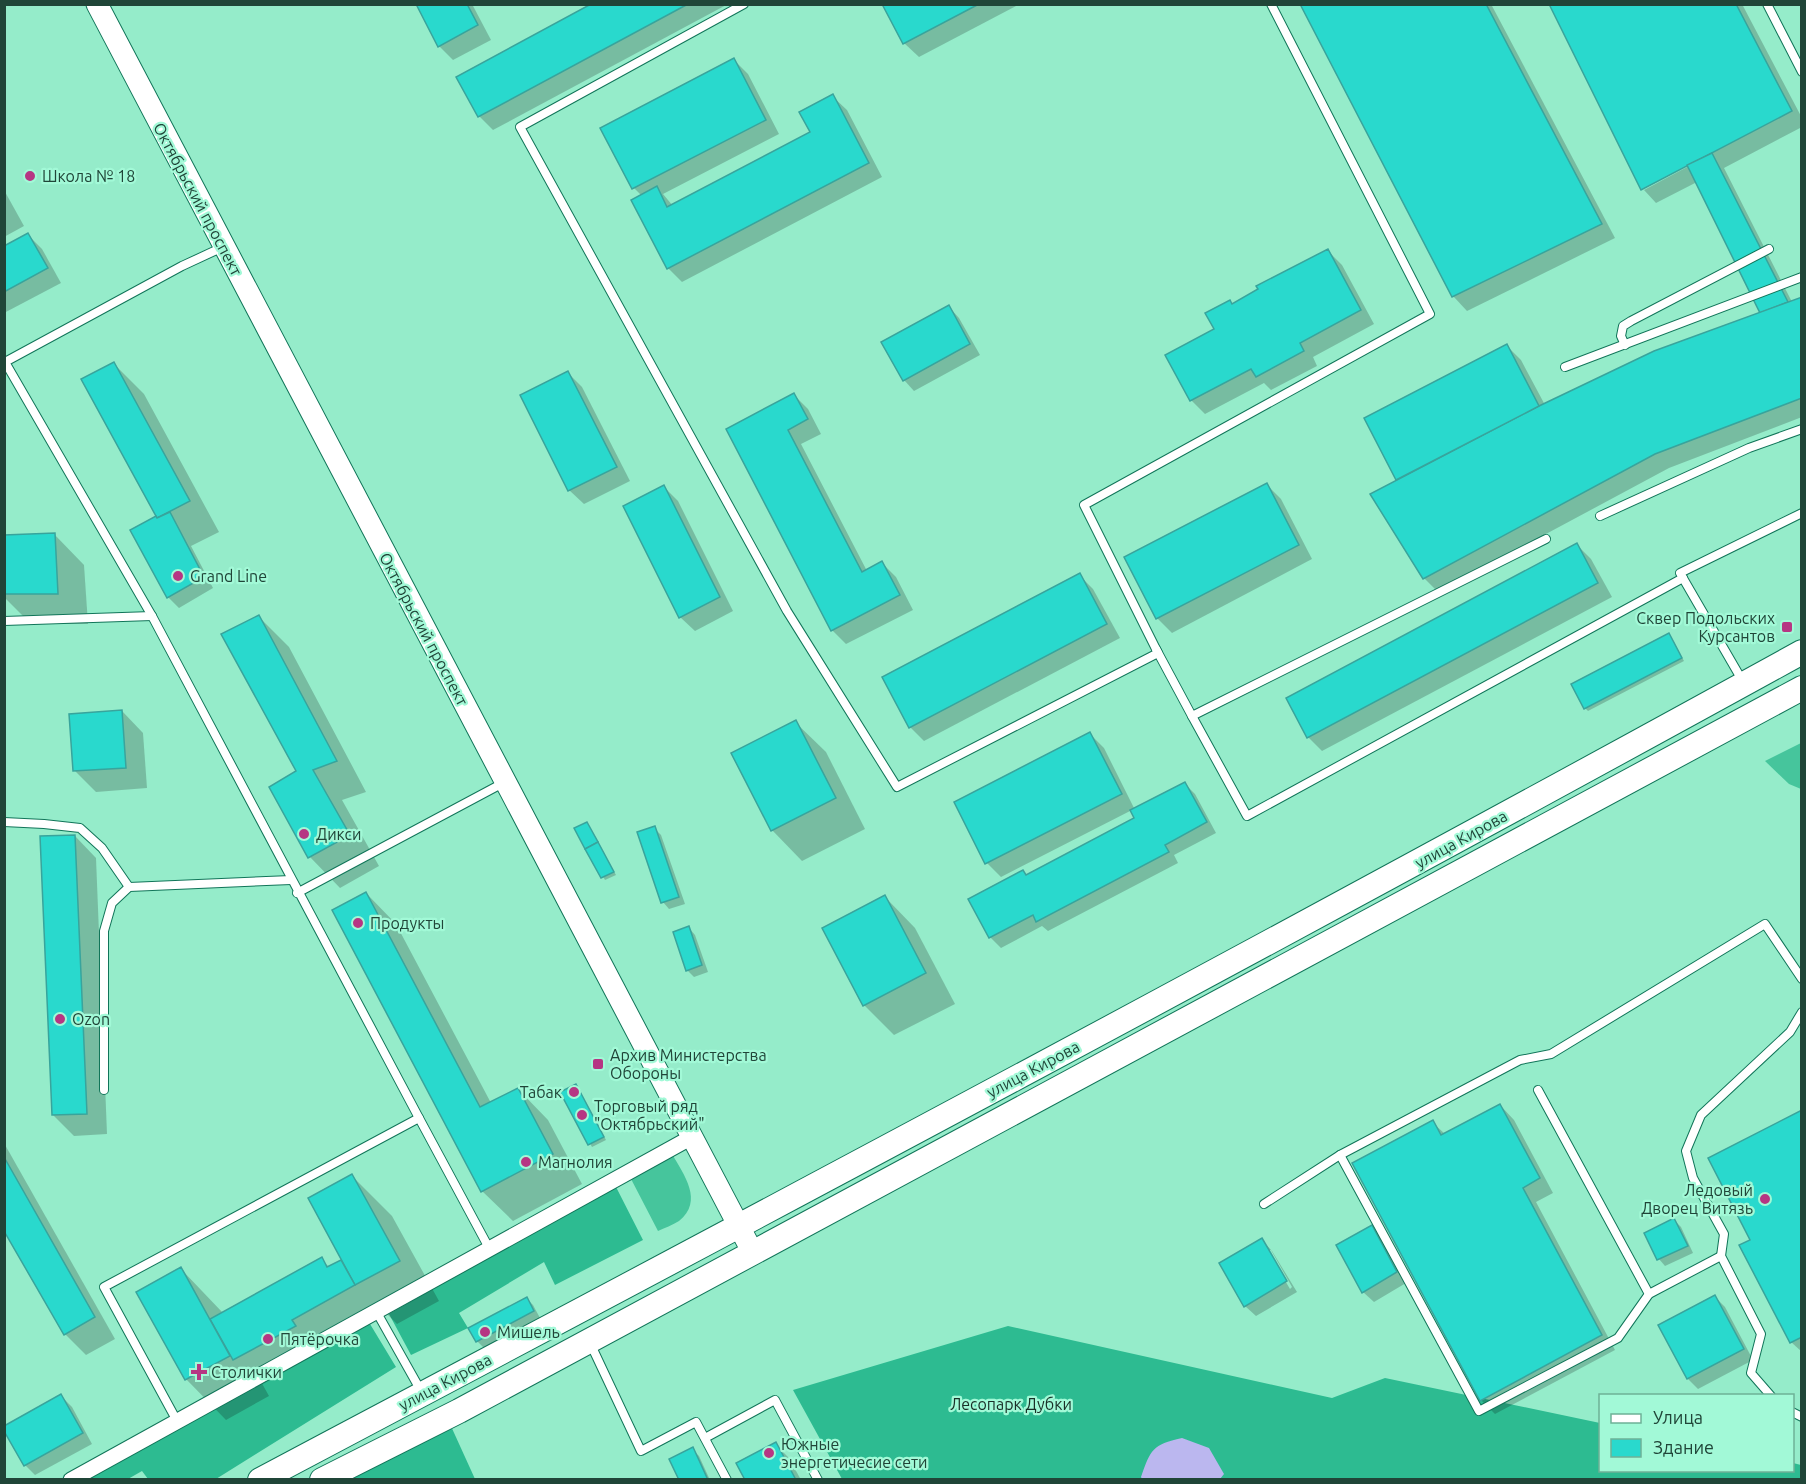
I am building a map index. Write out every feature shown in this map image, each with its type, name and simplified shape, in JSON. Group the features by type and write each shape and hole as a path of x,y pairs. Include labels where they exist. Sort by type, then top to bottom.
{"main road":[{"name":"Октябрьский проспект","path":"97,4 753,1253"},
{"name":"улица Кирова","path":"260,1479 739,1227 1465,837 1802,652"},
{"name":"улица Кирова","path":"322,1479 459,1411 1802,688"}],"street":[{"path":"71,1479 692,1137"}],"lane":[{"path":"744,4 520,127 787,611 897,787 1158,653 1084,505 1430,314 1271,4"},
{"path":"1767,4 1802,72"},
{"path":"223,246 5,363 152,616 297,892 489,1248"},
{"path":"1625,345 1621,336 1623,326 1630,321 1769,249"},
{"path":"1565,367 1802,278"},
{"path":"1600,516 1749,448 1802,429"},
{"path":"1744,684 1680,573 1802,513"},
{"path":"1192,716 1546,539"},
{"path":"1154,645 1247,816 1683,578"},
{"path":"4,621 152,616"},
{"path":"297,892 505,782"},
{"path":"4,822 80,828 102,848 129,887"},
{"path":"104,1090 104,931 112,903 129,887 291,880"},
{"path":"1264,1204 1340,1155 1520,1060 1551,1054 1765,924 1802,979"},
{"path":"1770,1394 1751,1373 1761,1334 1721,1256 1724,1234 1693,1178 1686,1151 1701,1115 1790,1032 1802,1012"},
{"path":"1538,1090 1649,1294"},
{"path":"177,1421 104,1287 419,1118"},
{"path":"1340,1155 1479,1411 1618,1338 1649,1294 1721,1256"},
{"path":"376,1311 423,1394"},
{"path":"589,1341 640,1451 696,1422 727,1479"},
{"path":"705,1438 775,1400 818,1479"}],"green space":[{"path":"1801,743 1801,789 1789,784 1765,761"},
{"path":"672,1154 686,1179 691,1197 690,1205 679,1221 658,1231 630,1177"},
{"path":"615,1185 643,1240 555,1285 544,1262 459,1313 468,1328 411,1355 389,1314"},
{"path":"370,1324 396,1367 216,1479 148,1479 142,1471 128,1479 85,1480"},
{"name":"Лесопарк Дубки","path":"1008,1326 1332,1398 1385,1378 1599,1423 1599,1472 1794,1472 1794,1463 1801,1465 1801,1479 842,1479 793,1390"},
{"path":"450,1424 475,1479 345,1480"}],"shaded area":[{"path":"1182,1438 1209,1448 1224,1474 1220,1479 1142,1479 1150,1454 1164,1443"}],"building":[{"path":"416,4 467,4 478,25 438,47"},
{"path":"591,4 688,4 478,117 456,77"},
{"path":"882,4 979,4 903,44"},
{"path":"1300,4 1486,4 1602,224 1452,297"},
{"path":"1549,4 1736,4 1792,111 1641,190"},
{"path":"734,58 766,120 632,189 600,128"},
{"path":"833,94 869,163 667,269 631,200 657,186 667,207 810,132 799,112"},
{"path":"1712,153 1788,302 1760,313 1687,165"},
{"path":"28,233 48,268 4,292 4,246"},
{"path":"1328,249 1361,310 1300,343 1304,351 1256,377 1251,369 1190,401 1165,355 1214,329 1205,313 1230,300 1232,304 1258,289 1256,286"},
{"path":"1802,297 1802,398 1655,454 1423,579 1370,494 1539,406 1654,351"},
{"path":"949,305 970,344 903,381 881,342"},
{"path":"1507,344 1539,406 1396,480 1364,418"},
{"path":"114,362 190,501 157,518 81,379"},
{"path":"568,371 617,467 568,491 520,395"},
{"path":"794,393 808,419 788,430 862,572 882,561 900,595 831,631 726,429"},
{"path":"1267,483 1299,545 1156,619 1124,557"},
{"path":"664,485 720,597 679,618 623,506"},
{"path":"170,512 204,577 167,598 130,530 156,516 157,518"},
{"path":"55,533 58,594 4,594 4,535"},
{"path":"1577,543 1598,583 1307,738 1286,698"},
{"path":"1080,573 1107,624 909,728 882,677"},
{"path":"259,615 337,761 313,770 350,835 308,858 269,787 296,771 221,634"},
{"path":"1669,633 1682,658 1584,709 1571,684"},
{"path":"122,710 126,768 73,771 69,714"},
{"path":"796,720 836,798 771,831 731,753"},
{"path":"1090,732 1122,794 985,864 954,802"},
{"path":"1185,782 1207,822 1165,845 1169,852 1036,922 1033,915 989,938 968,899 1023,870 1026,875 1134,818 1130,810"},
{"path":"587,822 598,842 585,849 574,828"},
{"path":"655,826 679,897 661,903 637,832"},
{"path":"75,835 87,1114 52,1115 40,836"},
{"path":"598,842 614,872 601,878 585,849"},
{"path":"366,892 480,1107 518,1088 553,1154 481,1192 332,910"},
{"path":"885,895 926,973 863,1006 822,928"},
{"path":"689,926 702,965 686,971 673,932"},
{"name":"Торговый ряд \"Октябрьский\"","path":"576,1084 604,1137 588,1145 560,1092"},
{"path":"1500,1104 1540,1178 1523,1188 1602,1335 1480,1401 1352,1163 1433,1120 1441,1135"},
{"name":"Ледовый Дворец Витязь","path":"1802,1110 1802,1337 1790,1343 1739,1245 1750,1240 1708,1158"},
{"path":"4,1157 95,1317 64,1335 4,1231"},
{"path":"352,1174 400,1261 355,1285 308,1198"},
{"path":"1674,1218 1688,1246 1657,1260 1644,1233"},
{"path":"1372,1225 1397,1272 1362,1293 1336,1245"},
{"path":"1262,1238 1287,1281 1244,1307 1219,1263"},
{"path":"322,1257 327,1267 341,1260 355,1285 292,1320 296,1326 233,1360 210,1319"},
{"path":"181,1267 230,1356 185,1380 136,1292"},
{"path":"1715,1295 1744,1349 1687,1379 1658,1325"},
{"path":"527,1297 534,1311 476,1342 468,1328"},
{"path":"61,1394 83,1433 24,1466 4,1431 4,1426"},
{"name":"Южные энергетичесие сети","path":"776,1442 796,1480 745,1480 736,1463"},
{"path":"693,1447 708,1480 679,1480 669,1459"}],"place":[{"name":"Школа № 18","path":"30,176"},
{"name":"Grand Line","path":"178,576"},
{"name":"Сквер Подольских Курсантов","path":"1787,627"},
{"name":"Дикси","path":"304,834"},
{"name":"Продукты","path":"358,923"},
{"name":"Ozon","path":"60,1019"},
{"name":"Архив Министерства Обороны","path":"598,1064"},
{"name":"Табак","path":"574,1092"},
{"name":"Торговый ряд \"Октябрьский\"","path":"582,1115"},
{"name":"Магнолия","path":"526,1162"},
{"name":"Ледовый Дворец Витязь","path":"1765,1199"},
{"name":"Мишель","path":"485,1332"},
{"name":"Пятёрочка","path":"268,1339"},
{"name":"Столички","path":"199,1372"},
{"name":"Южные энергетичесие сети","path":"769,1453"}]}
